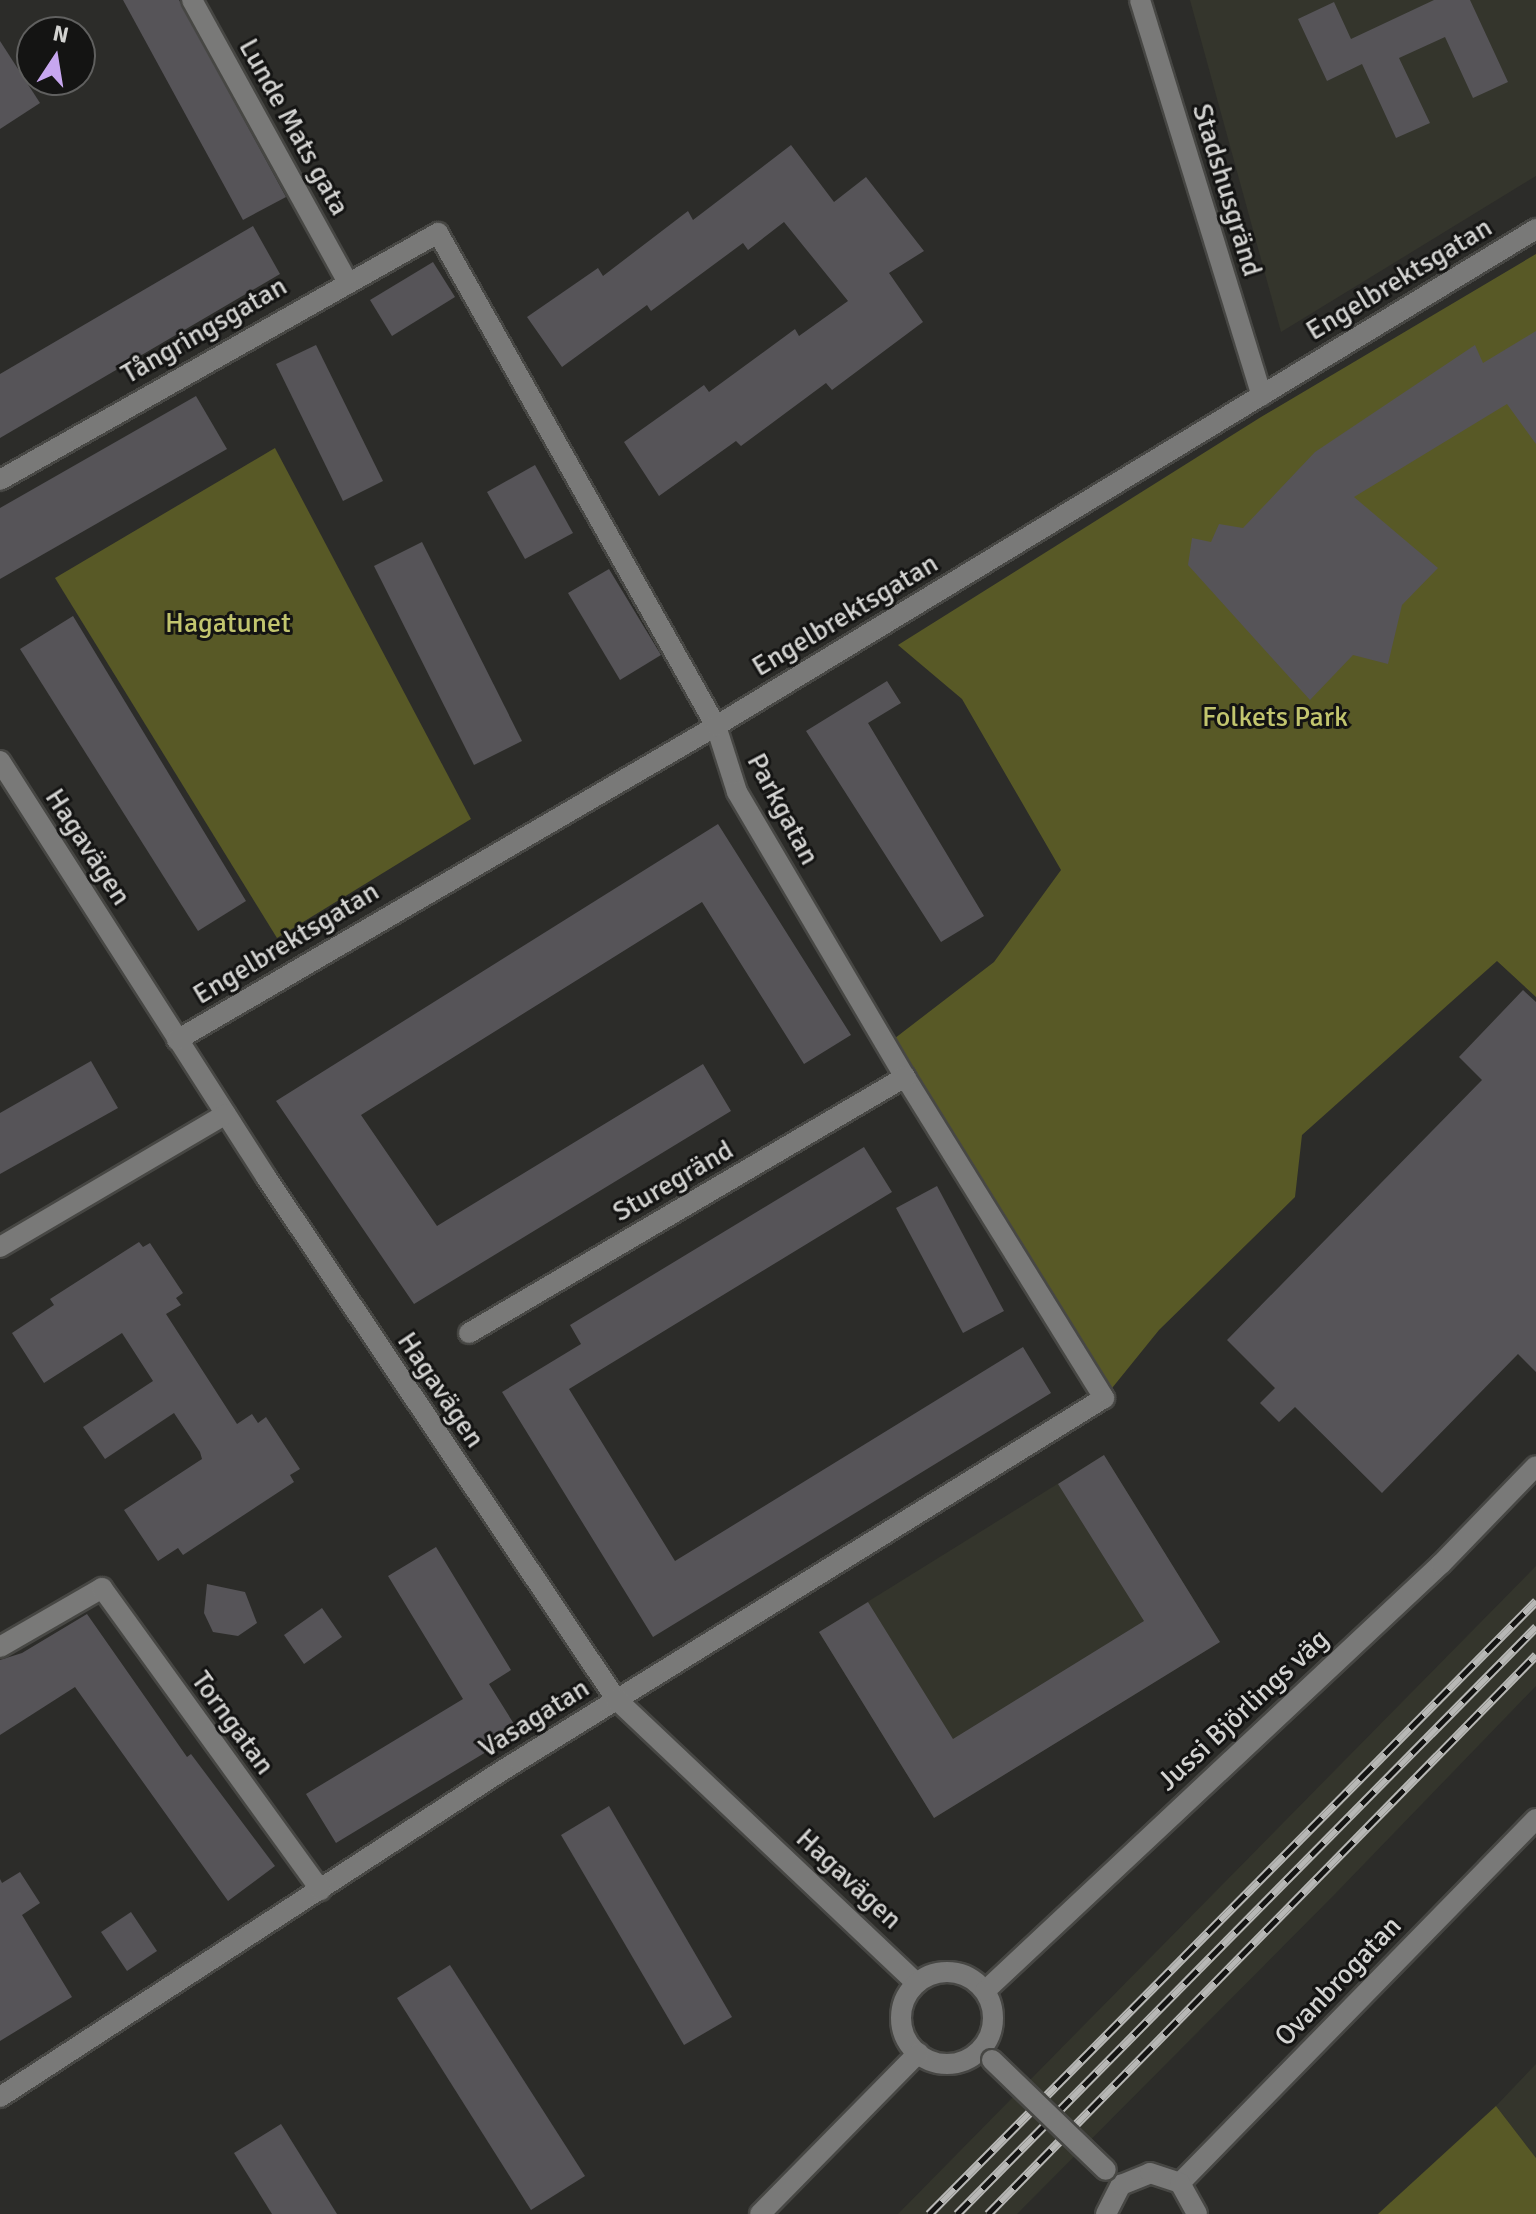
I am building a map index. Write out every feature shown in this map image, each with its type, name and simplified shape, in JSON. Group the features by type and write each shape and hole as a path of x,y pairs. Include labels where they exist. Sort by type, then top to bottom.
{"street":[{"name":"Lunde Mats gata","path":"192,0 347,281"},
{"name":"Stadshusgränd","path":"1140,0 1262,396"},
{"name":"Engelbrektsgatan","path":"177,1040 716,726 1536,229"},
{"name":"Tångringsgatan","path":"0,480 347,281 438,233"},
{"name":"Parkgatan","path":"438,233 716,726 737,792 905,1077 1104,1398"},
{"name":"Hagavägen","path":"0,761 177,1040 616,1699 916,1983"},
{"name":"Sturegränd","path":"469,1333 905,1077"},
{"path":"0,1247 226,1114"},
{"name":"Vasagatan","path":"0,2097 616,1699 1104,1398"},
{"name":"Jussi Björlings väg","path":"985,1991 1441,1564 1536,1466"},
{"name":"Torngatan","path":"0,1647 102,1588 321,1890"},
{"name":"Ovanbrogatan","path":"1180,2183 1536,1819"},
{"path":"945,1971 974,1980 985,1991 993,2021 987,2055 943,2064 918,2053 907,2041 901,2011 916,1983 945,1971"},
{"path":"760,2214 918,2053"},
{"path":"987,2055 1113,2178"},
{"path":"1113,2178 1150,2173 1180,2183 1197,2214"},
{"path":"1106,2214 1113,2178"}],"shaded area":[{"path":"1190,0 1536,0 1536,176 1281,332"},
{"path":"1104,1455 1220,1642 934,1818 819,1632"},
{"path":"1536,1566 1536,1686 1334,1895 1017,2214 898,2214"},
{"path":"1536,2064 1536,2158 1496,2106"}],"green space":[{"name":"Folkets Park","path":"1536,254 1536,997 1497,961 1302,1135 1295,1197 1159,1330 1104,1398 886,1045 994,962 1061,870 962,699 898,645 1261,417"},
{"name":"Hagatunet","path":"275,448 471,819 277,938 55,578"},
{"path":"1496,2106 1536,2158 1536,2214 1378,2214"}],"building":[{"path":"123,0 179,0 286,197 243,220"},
{"path":"1434,0 1470,0 1508,82 1473,98 1445,37 1399,58 1430,123 1396,138 1362,64 1327,81 1298,19 1334,2 1351,39"},
{"path":"0,41 16,66 16,96 35,96 40,103 0,129"},
{"path":"791,145 834,202 866,177 924,251 889,273 923,322 832,390 826,383 741,446 736,441 659,496 624,442 704,385 709,392 795,329 799,336 848,301 784,222 748,250 743,243 651,311 647,305 562,367 527,317 598,268 603,276 688,211 693,220"},
{"path":"253,226 280,274 0,438 0,374"},
{"path":"433,262 455,297 392,336 370,300"},
{"path":"1536,331 1536,444 1507,404 1354,497 1438,568 1402,605 1388,664 1353,655 1310,700 1188,565 1192,538 1211,542 1219,524 1243,528 1315,452 1475,345 1483,363"},
{"path":"316,345 383,481 343,501 276,364"},
{"path":"196,396 227,449 0,579 0,508"},
{"path":"535,465 573,533 525,559 487,492"},
{"path":"422,542 522,741 474,765 374,566"},
{"path":"609,569 661,655 620,680 568,593"},
{"path":"73,616 246,901 198,931 20,649"},
{"path":"887,681 901,703 868,723 984,916 941,942 806,731"},
{"path":"718,824 851,1035 804,1064 702,902 361,1115 437,1226 703,1064 731,1111 414,1304 276,1101"},
{"path":"1523,990 1536,1002 1536,1372 1518,1354 1382,1493 1295,1407 1279,1422 1260,1403 1275,1388 1227,1340 1482,1080 1459,1057"},
{"path":"91,1061 118,1108 0,1174 0,1113"},
{"path":"864,1147 892,1192 569,1389 675,1561 1023,1347 1051,1393 653,1637 502,1392 581,1344 570,1325"},
{"path":"937,1186 1004,1311 963,1333 896,1208"},
{"path":"139,1242 143,1247 150,1243 183,1293 176,1298 181,1305 166,1314 237,1424 252,1414 258,1423 266,1417 300,1469 290,1475 294,1482 183,1555 178,1548 158,1561 124,1510 202,1459 200,1452 174,1413 105,1459 83,1427 153,1381 122,1333 44,1383 12,1333 54,1305 50,1299"},
{"path":"1104,1455 1220,1642 934,1818 819,1632 868,1602 953,1739 1144,1621 1058,1484"},
{"path":"436,1547 511,1670 489,1684 519,1732 336,1843 306,1794 463,1699 388,1576"},
{"path":"207,1584 245,1592 257,1623 238,1636 213,1632 204,1613"},
{"path":"322,1608 342,1637 304,1664 284,1635"},
{"path":"87,1614 187,1757 191,1754 275,1866 228,1901 75,1687 0,1735 0,1660 22,1653"},
{"path":"609,1806 732,2017 684,2045 561,1835"},
{"path":"20,1872 40,1903 22,1915 72,1997 0,2041 0,1879 2,1883"},
{"path":"131,1912 157,1951 127,1971 101,1932"},
{"path":"450,1965 585,2176 531,2210 397,1998"},
{"path":"281,2124 337,2214 272,2214 234,2153"}],"railway":[{"path":"929,2214 1536,1601"},
{"path":"957,2214 1536,1627"},
{"path":"988,2214 1536,1655"}]}
